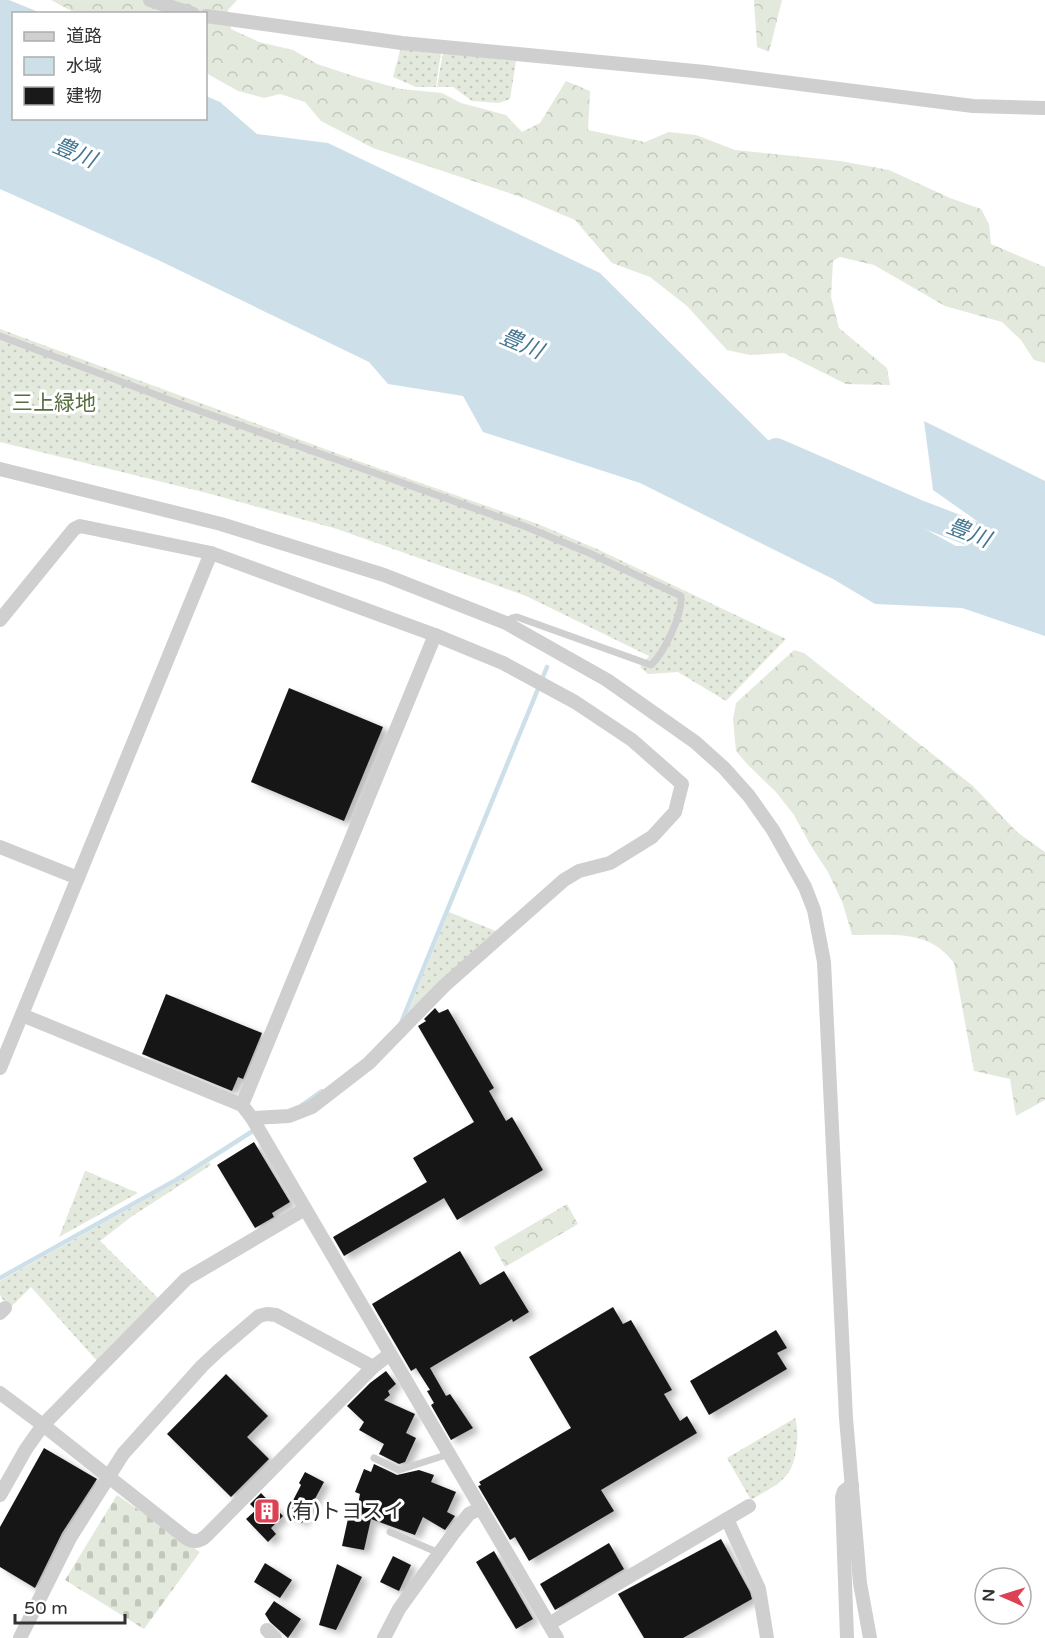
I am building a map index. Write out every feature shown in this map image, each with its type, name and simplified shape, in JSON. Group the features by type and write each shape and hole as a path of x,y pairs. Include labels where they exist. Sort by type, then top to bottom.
{"street":[{"path":"150,0 187,12"},
{"path":"207,16 402,43 705,72 973,106 1045,108"},
{"path":"0,469 221,524 384,575 506,623 607,680 695,742 724,768 749,796 786,850 806,887 814,910 824,962 846,1418 860,1583 870,1638"},
{"path":"0,620 74,529 80,526 211,553 435,635 503,663 575,702 632,740 682,784 675,812 662,827 634,849 610,863 579,871 564,880 444,986 369,1063 312,1107 289,1116 252,1118"},
{"path":"0,1068 211,553"},
{"path":"242,1105 435,635"},
{"path":"0,847 78,878"},
{"path":"22,1014 242,1105 252,1118 557,1638"},
{"path":"0,1495 26,1449 43,1425 186,1279 305,1209"},
{"path":"20,1638 70,1538 123,1454 202,1366 260,1316 267,1314 276,1316 373,1367"},
{"path":"0,1393 190,1541 201,1540 373,1367 390,1354"},
{"path":"847,1638 842,1497 844,1491 852,1485"},
{"path":"549,1624 749,1506"},
{"path":"384,1638 396,1615 439,1553 470,1514 481,1508"},
{"path":"727,1520 759,1589 767,1638"}],"lane":[{"path":"0,336 183,405 524,526 589,553 681,596 681,607 659,657 651,665 517,618 512,618 506,623"},
{"path":"374,1458 399,1470 449,1454"},
{"path":"390,1532 439,1553"}],"green space":[{"path":"51,0 237,0 228,10 231,29 259,42 293,50 317,64 357,77 401,89 442,93 461,103 506,115 522,132 540,123 566,81 590,91 588,130 645,142 669,132 696,135 735,150 840,161 889,170 950,198 981,209 989,224 991,244 1045,267 1045,363 1034,360 1021,340 1002,322 945,306 874,265 840,257 833,261 831,297 839,328 887,368 890,385 846,384 784,353 750,355 727,350 687,306 650,277 612,263 575,220 521,197 373,148 321,121 305,102 280,94 264,98 238,91 207,74 207,12 73,12"},
{"path":"754,0 782,0 769,52 757,47"},
{"path":"401,47 441,52 436,87 416,87 393,77"},
{"path":"443,52 516,61 510,99 499,103 472,101 453,87 437,87"},
{"name":"三上緑地","path":"0,329 355,460 538,524 597,549 786,639 726,701 678,672 648,674 640,667 649,656 526,596 337,529 207,493 0,442"},
{"path":"794,650 804,653 973,786 1017,832 1045,852 1045,1100 1016,1116 1010,1079 974,1071 954,963 933,944 921,939 895,935 852,935 843,904 828,872 794,815 776,792 736,751 733,719 736,703"},
{"path":"449,912 498,932 404,1022"},
{"path":"209,1162 211,1165 131,1217 100,1241 159,1299 97,1361 31,1287 9,1309 0,1295 0,1281"},
{"path":"85,1171 138,1193 59,1237"},
{"path":"567,1204 578,1224 505,1267 494,1247"},
{"path":"795,1418 797,1442 791,1469 775,1486 751,1500 727,1458"},
{"path":"117,1495 200,1552 144,1629 65,1580"}],"water":[{"path":"0,0 9,0 39,12 12,12 12,120 207,120 207,96 220,102 257,134 328,143 600,273 775,447 956,546 1011,545 933,490 924,421 1045,481 1045,636 962,608 875,604 833,579 640,483 483,432 463,396 388,384 369,362 158,260 0,189"}],"building":[{"path":"289,688 383,727 344,821 251,782"},
{"path":"166,994 262,1033 243,1079 238,1077 232,1091 142,1054"},
{"path":"435,1008 439,1013 448,1009 494,1088 489,1091 506,1121 512,1117 543,1170 457,1220 444,1198 344,1256 333,1237 427,1182 413,1158 474,1122 418,1026 426,1021 424,1019"},
{"path":"254,1142 290,1202 272,1213 274,1217 255,1228 217,1165"},
{"path":"460,1251 480,1285 504,1271 529,1312 513,1322 512,1319 430,1368 446,1396 450,1394 473,1428 451,1440 431,1405 434,1403 427,1391 430,1390 416,1368 411,1371 372,1304"},
{"path":"613,1307 623,1324 631,1320 672,1390 664,1394 680,1421 687,1416 697,1433 601,1490 614,1511 529,1561 515,1537 510,1540 478,1486 481,1485 479,1482 571,1428 529,1357"},
{"path":"776,1330 787,1348 777,1353 787,1369 709,1415 690,1381"},
{"path":"386,1371 396,1384 388,1391 390,1395 384,1400 415,1414 406,1433 416,1438 405,1462 399,1464 379,1454 384,1444 359,1430 364,1422 347,1406"},
{"path":"226,1374 268,1416 247,1437 269,1459 231,1497 167,1434"},
{"path":"44,1448 97,1479 62,1533 35,1588 0,1567 0,1527"},
{"path":"374,1464 397,1475 419,1470 434,1475 431,1482 456,1492 447,1512 455,1516 445,1530 423,1517 415,1535 371,1519 364,1550 342,1546 349,1514 356,1515 360,1494 355,1492 364,1469 371,1472"},
{"path":"305,1472 324,1482 302,1523 286,1514"},
{"path":"261,1493 283,1516 271,1528 276,1534 268,1542 246,1519 256,1510 250,1504"},
{"path":"721,1539 752,1599 683,1638 644,1638 618,1594"},
{"path":"609,1543 624,1569 555,1610 540,1584"},
{"path":"494,1551 533,1619 516,1629 476,1562"},
{"path":"393,1556 411,1565 399,1591 380,1582"},
{"path":"265,1563 292,1580 280,1598 254,1582"},
{"path":"337,1564 362,1577 336,1630 319,1625"},
{"path":"274,1601 301,1619 288,1638 270,1622 265,1614"}],"waterway":[{"name":"豊川","path":"776,451 914,511 1045,562"},
{"path":"401,1023 547,667"},
{"path":"302,1105 322,1091"},
{"path":"0,1278 176,1180 256,1129"}],"place":[{"name":"(有)トヨスイ","path":"267,1511"}]}
